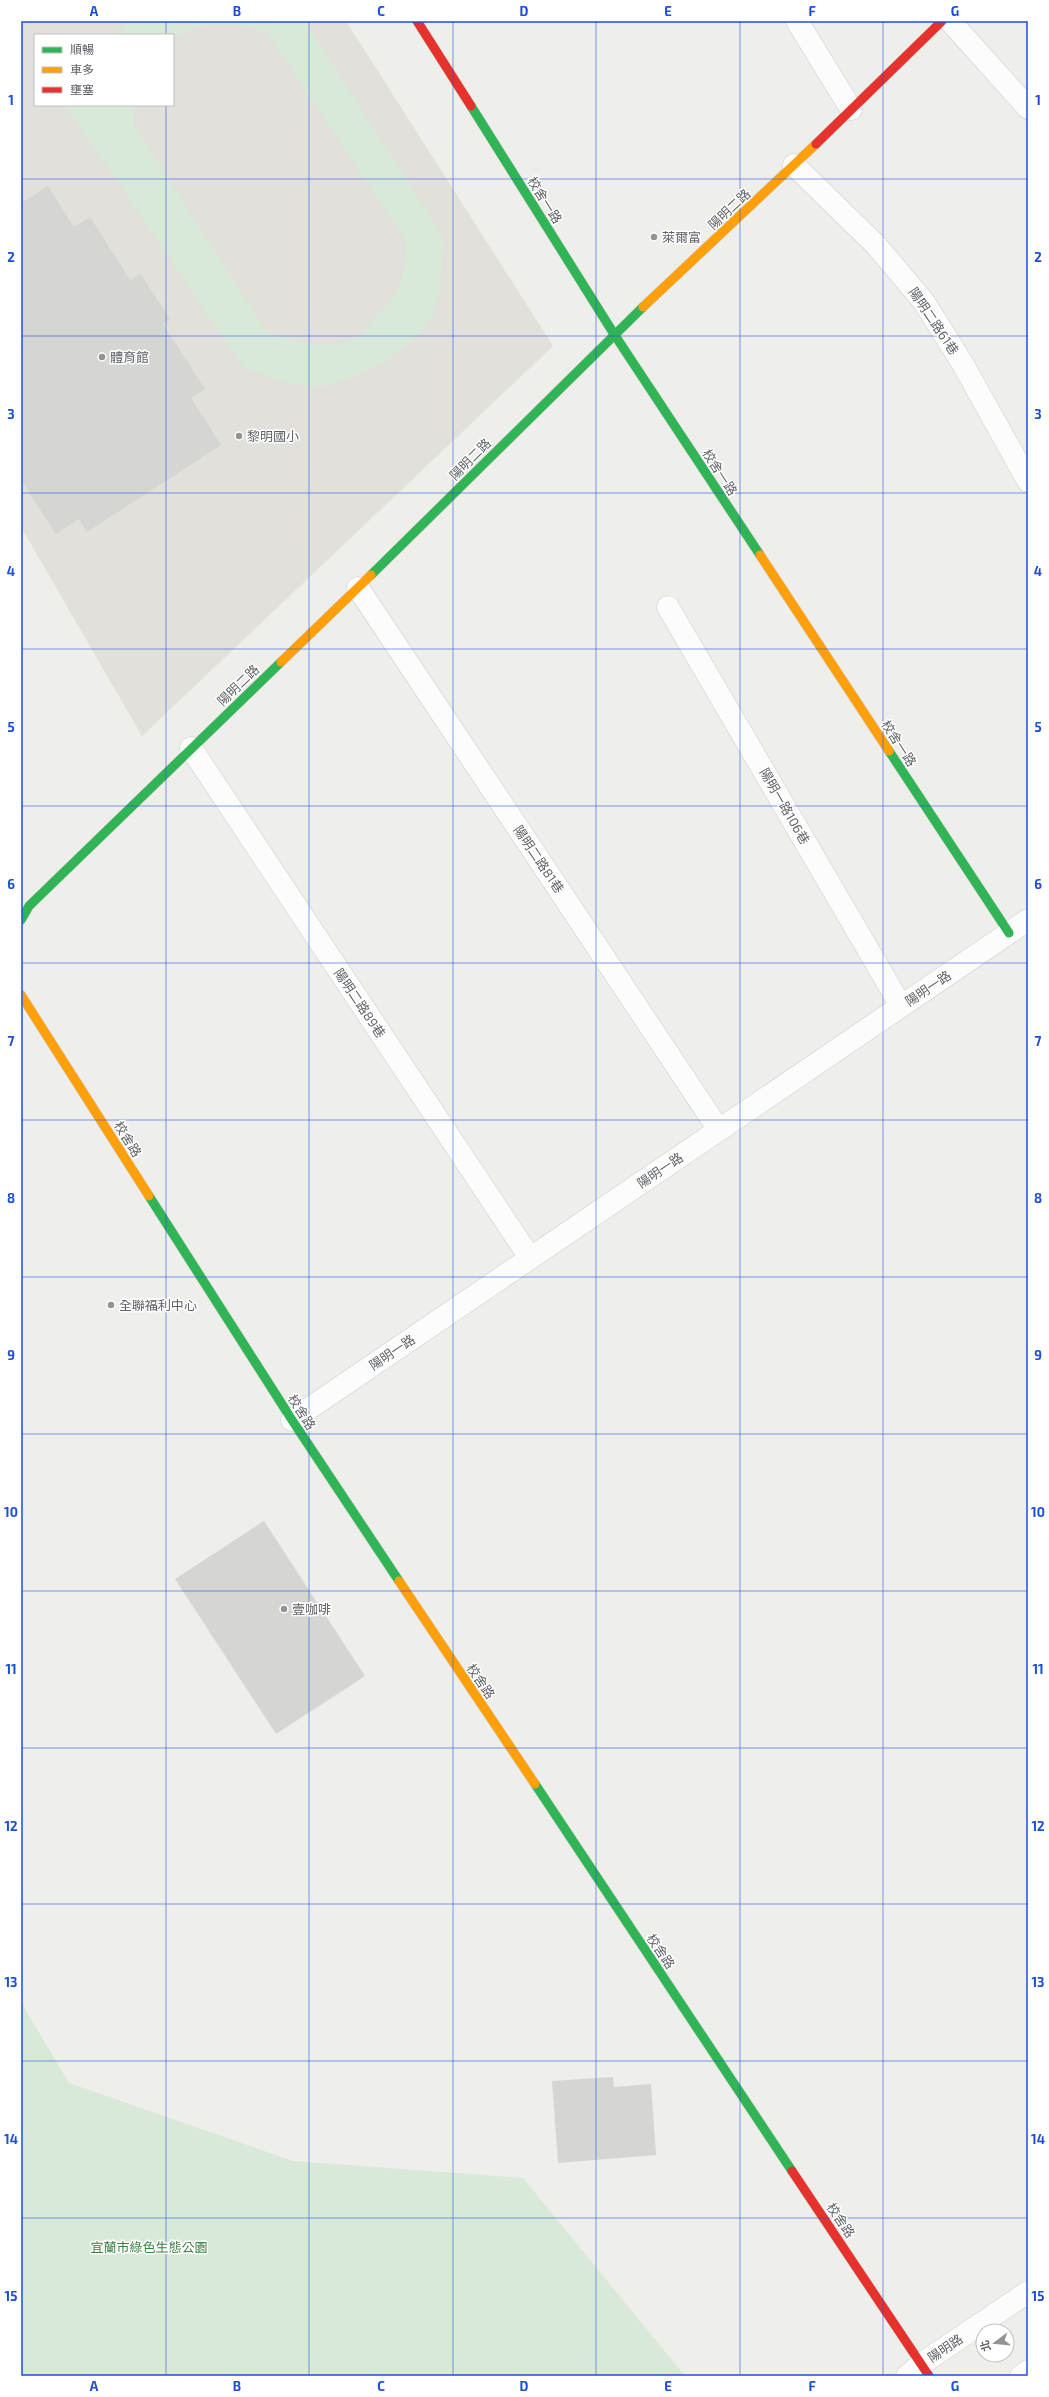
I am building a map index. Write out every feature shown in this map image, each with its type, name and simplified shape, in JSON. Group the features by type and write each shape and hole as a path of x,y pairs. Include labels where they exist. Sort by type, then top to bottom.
{"street":[{"name":"校舍一路","path":"417,21 614,334 1009,933"},
{"path":"797,21 851,109"},
{"name":"陽明二路","path":"21,920 29,906 358,588 614,334 794,165 942,21"},
{"path":"950,21 1028,108"},
{"name":"陽明二路61巷","path":"794,165 876,245 924,302 964,366 1028,481"},
{"name":"陽明二路81巷","path":"358,588 719,1130"},
{"name":"陽明一路106巷","path":"668,607 901,1006"},
{"name":"陽明二路89巷","path":"191,748 530,1258"},
{"name":"陽明一路","path":"292,1420 1028,920"},
{"name":"校舍路","path":"21,995 292,1420 919,2372"},
{"name":"陽明路","path":"919,2372 1028,2292"},
{"path":"1021,2376 1028,2371"}],"shaded area":[{"name":"黎明國小","path":"21,21 346,21 553,346 142,736 21,527"}],"green space":[{"path":"129,21 305,21 444,238 440,290 433,315 412,342 380,365 351,378 319,387 278,381 244,368 66,106 134,106 134,125 266,331 301,342 326,345 338,344 361,334 385,308 397,290 404,271 406,250 405,239 267,33 243,26 220,25 196,28 174,37 174,34 115,34"},
{"name":"宜蘭市綠色生態公園","path":"21,2002 69,2083 293,2161 523,2178 685,2376 21,2376"}],"building":[{"name":"體育館","path":"48,186 74,227 90,217 130,280 140,273 170,319 163,324 205,389 191,398 221,445 87,532 79,519 56,534 21,480 21,203"},
{"path":"264,1521 365,1676 276,1734 175,1579"},
{"path":"613,2077 614,2087 651,2084 656,2155 558,2163 552,2081"}],"traffic: fast":[{"path":"471,106 614,334 760,555"},
{"path":"371,575 643,307"},
{"path":"21,920 29,906 281,662"},
{"path":"889,751 1009,933"},
{"path":"149,1196 292,1420 399,1581"},
{"path":"535,1784 792,2171"}],"traffic: slow":[{"path":"643,307 816,144"},
{"path":"760,555 889,751"},
{"path":"281,662 371,575"},
{"path":"21,995 149,1196"},
{"path":"399,1581 535,1784"}],"traffic: jam":[{"path":"417,21 471,106"},
{"path":"816,144 942,21"},
{"path":"792,2171 929,2376"}],"place":[{"name":"萊爾富","path":"654,237"},
{"name":"體育館","path":"102,357"},
{"name":"黎明國小","path":"239,436"},
{"name":"全聯福利中心","path":"111,1305"},
{"name":"壹咖啡","path":"284,1609"}]}
